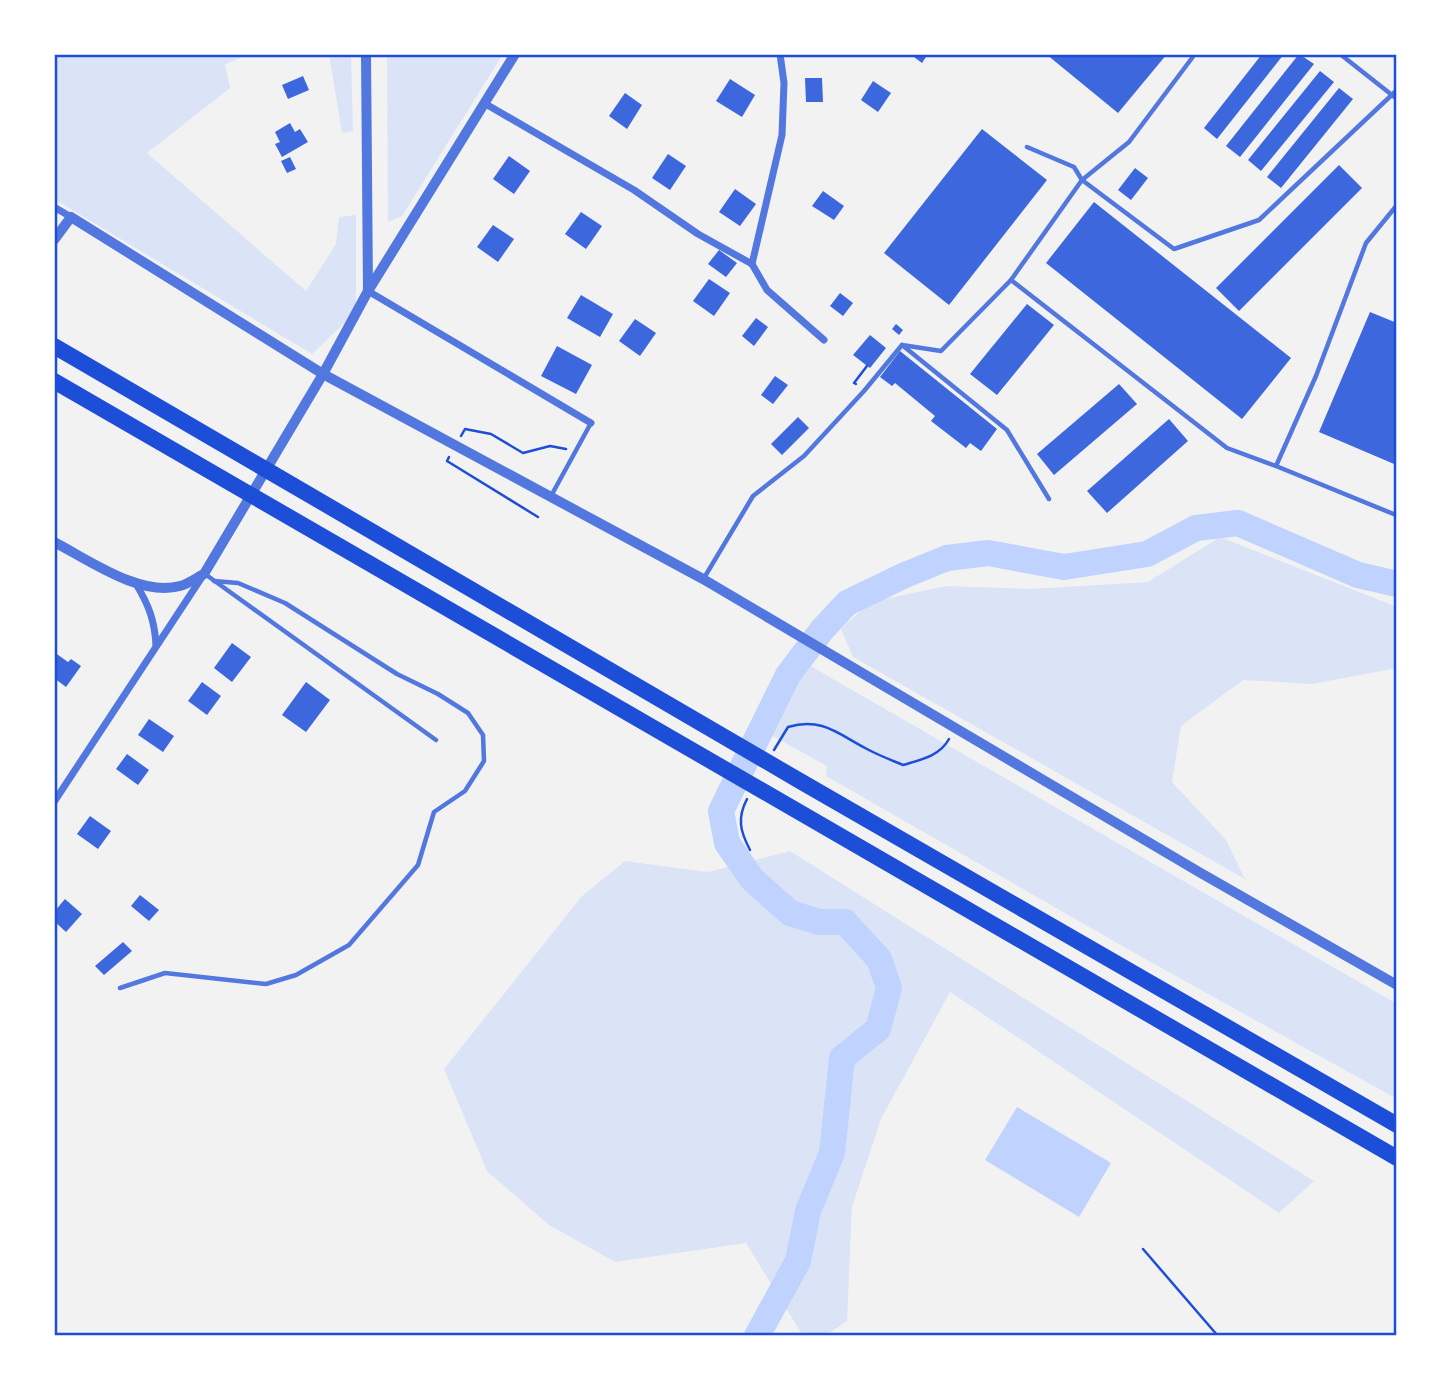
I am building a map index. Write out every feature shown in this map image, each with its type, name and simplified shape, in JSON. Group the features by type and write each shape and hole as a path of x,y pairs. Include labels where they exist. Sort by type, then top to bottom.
{"highway":[{"path":"54,346 1397,1125"},
{"path":"54,381 1397,1158"}],"street":[{"path":"366,54 368,291"},
{"path":"54,802 204,574 323,374 368,291 514,54"},
{"path":"752,264 782,135 784,83 780,54"},
{"path":"484,103 634,190 698,234 752,264 767,290 824,340"},
{"path":"54,207 323,374 703,579 1199,872 1397,985"},
{"path":"54,240 71,217"},
{"path":"368,291 591,423"},
{"path":"54,541 136,584 159,589 181,586 204,574"},
{"path":"136,584 149,604 156,647"}],"lane":[{"path":"902,345 940,351 1011,280 1082,180 1129,142 1195,54"},
{"path":"1340,54 1394,97"},
{"path":"1027,146 1073,167 1082,180 1174,249 1259,219 1394,97 1397,90"},
{"path":"1276,466 1316,376 1366,243 1397,205"},
{"path":"1011,280 1227,448 1397,514"},
{"path":"902,345 1007,430 1049,499"},
{"path":"703,579 753,496 804,456 902,345"},
{"path":"550,497 591,423"},
{"path":"204,574 436,740"},
{"path":"120,988 164,973 266,984 296,975 349,945 418,865 434,812 465,790 484,761 484,735 468,713 438,694 397,674 285,603 238,583 214,581"}],"path":[{"path":"770,758 788,727 801,723 826,726 903,765 927,758 945,746 955,727"},
{"path":"750,850 740,831 740,821 741,811 752,790"},
{"path":"1143,1249 1218,1336"}],"shaded area":[{"path":"54,54 251,54 225,64 230,88 147,153 306,291 336,244 339,217 356,215 356,312 312,354 54,199"},
{"path":"329,54 351,54 353,131 342,133"},
{"path":"387,54 503,54 402,216 388,222"},
{"path":"1220,537 1397,607 1397,668 1312,684 1243,680 1181,726 1172,782 1226,840 1245,879 853,657 841,629 870,602 946,586 1031,589 1148,582"},
{"path":"807,664 1397,1004 1397,1099 1147,960 826,776 827,766 769,734 794,679"},
{"path":"790,851 1314,1181 1279,1213 950,992 881,1119 852,1207 847,1321 825,1336 803,1336 746,1243 615,1262 549,1225 487,1171 444,1069 582,896 625,861 708,872"}],"water":[{"path":"1017,1107 1111,1163 1079,1217 985,1160"}],"building":[{"path":"910,54 928,54 922,63"},
{"path":"1046,54 1167,54 1118,113"},
{"path":"1262,54 1284,54 1217,139 1204,128"},
{"path":"1299,54 1314,64 1240,157 1226,146"},
{"path":"1320,71 1334,82 1261,171 1248,160"},
{"path":"303,76 309,90 288,99 282,85"},
{"path":"805,78 822,78 823,102 806,102"},
{"path":"730,79 755,95 742,117 716,101"},
{"path":"873,81 891,93 878,112 861,100"},
{"path":"1339,88 1353,99 1281,188 1267,177"},
{"path":"625,93 642,105 627,129 609,116"},
{"path":"290,123 295,132 300,129 308,142 282,157 275,144 280,142 275,132"},
{"path":"982,129 1047,180 949,305 884,253"},
{"path":"668,154 686,166 670,190 652,178"},
{"path":"509,156 530,171 514,194 493,179"},
{"path":"290,157 296,169 287,173 281,161"},
{"path":"1339,165 1362,188 1239,311 1216,288"},
{"path":"1135,168 1148,178 1131,200 1118,190"},
{"path":"735,189 756,204 740,226 719,212"},
{"path":"823,191 844,206 834,220 812,206"},
{"path":"1094,202 1291,358 1242,419 1046,263"},
{"path":"581,212 602,226 586,249 565,234"},
{"path":"493,225 514,239 498,262 477,247"},
{"path":"719,250 737,263 726,277 708,264"},
{"path":"709,279 730,293 714,316 693,301"},
{"path":"840,293 853,303 843,316 830,306"},
{"path":"581,295 613,314 600,337 567,318"},
{"path":"1027,304 1054,325 997,395 970,374"},
{"path":"1370,312 1397,323 1397,457 1394,464 1319,432"},
{"path":"756,318 768,327 754,346 742,336"},
{"path":"635,319 656,333 640,356 619,341"},
{"path":"896,324 903,330 899,335 892,329"},
{"path":"870,335 886,348 870,368 853,355"},
{"path":"557,346 592,365 576,394 541,376"},
{"path":"900,351 997,429 981,451 970,443 966,448 931,421 935,416 895,383 892,386 880,377"},
{"path":"775,376 788,385 773,404 761,395"},
{"path":"1119,384 1137,404 1054,475 1037,454"},
{"path":"798,417 809,428 782,455 771,444"},
{"path":"1169,419 1188,441 1107,513 1087,491"},
{"path":"232,643 251,657 232,682 214,668"},
{"path":"54,652 68,662 71,659 81,666 66,687 54,678"},
{"path":"202,682 221,696 207,715 188,701"},
{"path":"306,682 330,700 306,732 282,715"},
{"path":"149,719 174,736 163,752 138,735"},
{"path":"127,754 149,770 138,785 116,769"},
{"path":"90,816 111,831 98,849 77,834"},
{"path":"140,895 159,910 149,921 131,906"},
{"path":"65,899 82,914 66,932 54,921 54,912"},
{"path":"123,942 132,951 104,975 95,966"}],"waterway":[{"path":"757,1336 798,1261 808,1211 832,1153 842,1058 878,1029 889,988 879,959 845,922 819,922 790,913 752,879 727,843 721,811 788,675 822,630 847,603 947,558 988,553 1064,567 1147,554 1196,528 1238,523 1358,575 1397,584"}]}
